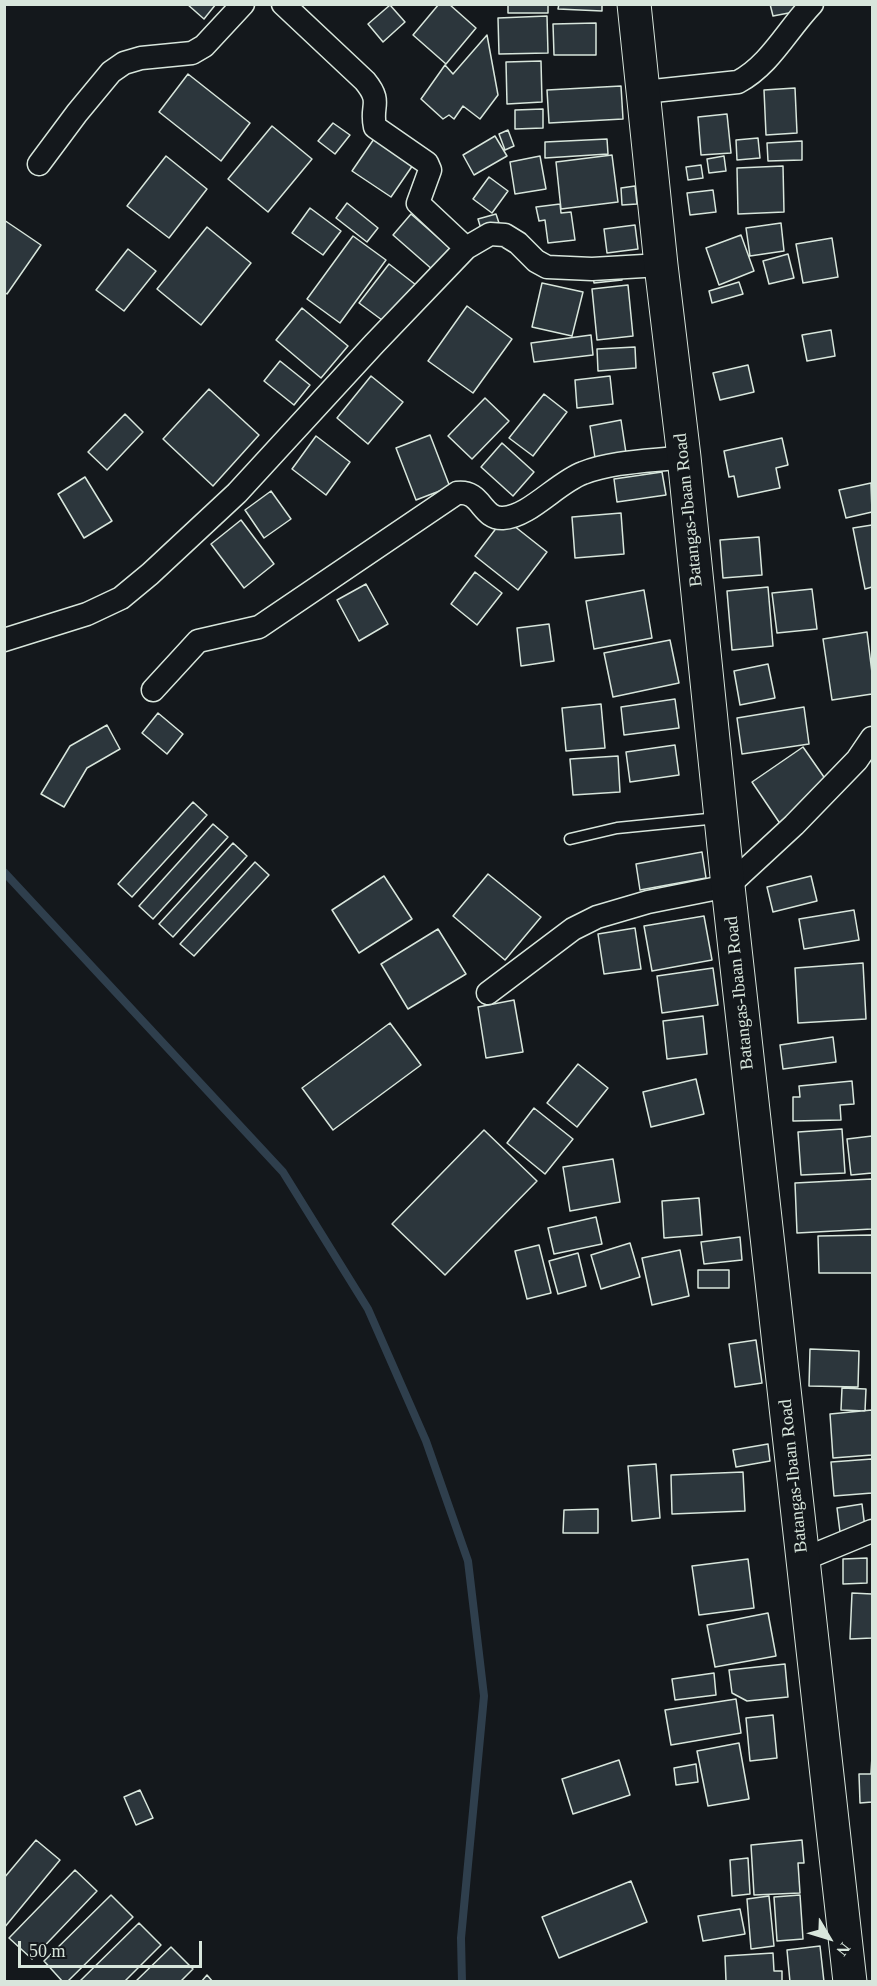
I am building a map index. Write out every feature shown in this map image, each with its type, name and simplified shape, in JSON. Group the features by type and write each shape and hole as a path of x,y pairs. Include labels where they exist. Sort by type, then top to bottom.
{"main road":[{"name":"Batangas-Ibaan Road","path":"634,4 728,886 850,1982"}],"street":[{"path":"39,165 77,112 111,72 124,63 141,58 192,53 204,46 243,4"},
{"path":"283,4 374,92 375,127 427,163 430,170 418,203 466,248"},
{"path":"644,92 738,82 752,74 812,4"},
{"path":"4,640 87,614 121,598 150,574 237,493 466,248 490,234 505,235 518,243 536,261 547,267 592,269 661,265"},
{"path":"153,690 198,641 259,627 457,494 466,492 471,494 487,512 501,518 512,516 531,507 581,473 601,467 684,457"},
{"path":"488,993 573,929 597,917 648,902 728,886 794,825 857,760 873,738"},
{"path":"804,1559 873,1531"}],"lane":[{"path":"570,839 617,828 721,818"}],"building":[{"path":"187,4 216,4 204,19"},
{"path":"439,4 449,4 476,28 446,64 413,35"},
{"path":"508,4 548,4 548,13 508,13"},
{"path":"559,4 602,4 602,11 558,9"},
{"path":"770,4 819,4 820,7 773,16"},
{"path":"390,5 405,22 383,42 368,24"},
{"path":"547,16 548,53 499,54 498,18"},
{"path":"596,23 596,55 554,55 553,24"},
{"path":"487,35 498,95 480,119 463,106 454,119 449,115 443,119 421,99 445,65 453,74"},
{"path":"541,61 542,102 507,104 506,62"},
{"path":"188,74 250,123 221,161 159,112"},
{"path":"621,86 623,119 549,123 547,90"},
{"path":"795,88 797,133 766,135 764,90"},
{"path":"543,109 543,128 515,129 515,110"},
{"path":"727,114 731,153 701,155 698,117"},
{"path":"333,123 350,135 335,154 318,141"},
{"path":"272,126 312,159 268,212 228,179"},
{"path":"508,130 514,146 505,150 499,134"},
{"path":"376,136 415,162 391,197 352,171"},
{"path":"495,136 507,156 474,175 463,155"},
{"path":"758,138 760,158 737,160 736,140"},
{"path":"607,139 608,154 545,158 545,142"},
{"path":"802,141 802,160 768,161 767,143"},
{"path":"612,155 618,202 561,209 556,162"},
{"path":"166,156 207,189 169,238 127,206"},
{"path":"540,156 546,189 515,194 510,162"},
{"path":"724,156 726,171 709,173 707,159"},
{"path":"701,165 703,178 688,180 686,167"},
{"path":"783,166 784,212 738,214 737,168"},
{"path":"489,177 508,191 492,213 473,199"},
{"path":"635,186 637,204 622,205 621,188"},
{"path":"713,190 716,212 690,215 687,193"},
{"path":"347,203 378,228 367,242 336,218"},
{"path":"560,204 561,213 571,212 575,240 548,243 545,220 539,221 536,207"},
{"path":"310,208 341,231 323,255 292,233"},
{"path":"411,214 451,249 433,270 393,235"},
{"path":"496,214 499,223 481,229 478,219"},
{"path":"4,220 41,245 7,294 4,292"},
{"path":"781,223 784,251 750,256 746,228"},
{"path":"635,225 638,249 607,253 604,229"},
{"path":"207,227 251,263 201,325 157,289"},
{"path":"741,235 754,271 719,285 706,248"},
{"path":"353,236 386,260 340,323 307,299"},
{"path":"832,238 838,277 803,283 796,244"},
{"path":"128,249 156,271 124,311 96,290"},
{"path":"788,254 794,278 769,284 763,261"},
{"path":"389,264 416,285 386,323 359,303"},
{"path":"620,266 622,280 594,283 592,270"},
{"path":"739,282 743,294 712,303 709,291"},
{"path":"542,283 583,292 572,336 532,327"},
{"path":"628,285 633,336 597,340 592,289"},
{"path":"467,306 512,339 473,393 428,361"},
{"path":"302,308 348,346 321,378 276,340"},
{"path":"831,330 835,356 807,361 802,335"},
{"path":"591,335 593,355 534,362 531,343"},
{"path":"635,347 636,368 598,371 597,349"},
{"path":"280,361 310,385 294,405 264,381"},
{"path":"748,365 754,392 720,400 713,373"},
{"path":"371,376 403,402 368,444 337,418"},
{"path":"610,376 613,404 577,408 575,380"},
{"path":"209,389 259,435 213,486 163,439"},
{"path":"544,394 567,412 533,456 509,438"},
{"path":"485,398 509,421 472,459 448,436"},
{"path":"125,414 143,432 107,470 88,452"},
{"path":"621,420 626,453 595,458 590,426"},
{"path":"430,435 450,487 416,500 396,448"},
{"path":"316,436 350,462 326,495 292,469"},
{"path":"782,438 788,465 776,468 780,488 738,497 734,476 729,477 724,451"},
{"path":"502,443 534,472 513,496 481,467"},
{"path":"662,472 666,495 617,502 614,479"},
{"path":"85,477 112,521 84,538 58,494"},
{"path":"871,483 872,512 846,518 839,490"},
{"path":"271,491 291,519 264,538 245,510"},
{"path":"621,513 624,554 575,558 572,517"},
{"path":"504,518 547,552 518,590 475,556"},
{"path":"241,520 274,564 244,588 211,544"},
{"path":"872,525 872,587 865,589 853,528"},
{"path":"759,537 762,575 723,578 720,540"},
{"path":"475,572 502,593 477,625 451,604"},
{"path":"366,584 388,624 359,641 337,600"},
{"path":"768,587 773,646 732,650 727,591"},
{"path":"812,589 817,629 777,633 772,593"},
{"path":"644,590 652,638 594,649 586,601"},
{"path":"549,624 554,661 521,666 517,628"},
{"path":"867,632 872,694 832,700 823,639"},
{"path":"670,640 679,683 613,697 604,653"},
{"path":"768,664 775,698 740,705 734,671"},
{"path":"675,699 679,728 624,735 621,707"},
{"path":"601,704 605,748 566,751 562,708"},
{"path":"804,707 809,744 742,754 737,718"},
{"path":"158,713 183,734 167,754 142,733"},
{"path":"107,725 120,749 87,768 64,807 41,794 70,746"},
{"path":"675,745 679,775 630,782 626,752"},
{"path":"803,747 833,790 781,825 752,782"},
{"path":"618,756 620,792 573,795 570,759"},
{"path":"193,802 207,815 132,897 118,884"},
{"path":"213,824 228,837 153,919 139,906"},
{"path":"233,843 247,856 173,937 159,924"},
{"path":"702,852 706,878 640,890 636,864"},
{"path":"255,862 269,875 194,956 180,944"},
{"path":"488,874 541,917 505,960 453,916"},
{"path":"384,876 412,919 359,953 332,910"},
{"path":"811,876 817,901 773,912 767,887"},
{"path":"854,910 859,940 804,949 799,919"},
{"path":"704,916 712,960 652,971 644,926"},
{"path":"635,928 641,969 604,974 598,934"},
{"path":"438,929 466,974 408,1009 381,964"},
{"path":"863,963 866,1019 798,1023 795,968"},
{"path":"713,968 718,1005 662,1013 657,976"},
{"path":"514,1000 523,1052 486,1058 478,1007"},
{"path":"703,1016 707,1054 667,1059 663,1021"},
{"path":"390,1023 421,1065 333,1130 302,1088"},
{"path":"833,1037 836,1062 783,1069 780,1045"},
{"path":"578,1064 608,1088 577,1127 547,1103"},
{"path":"696,1079 704,1114 651,1127 643,1092"},
{"path":"852,1081 854,1104 840,1105 841,1120 793,1121 793,1097 800,1097 799,1086"},
{"path":"534,1108 573,1139 545,1174 507,1143"},
{"path":"842,1129 845,1173 801,1175 798,1132"},
{"path":"484,1130 537,1181 445,1275 392,1224"},
{"path":"872,1136 872,1173 851,1175 847,1139"},
{"path":"613,1159 620,1202 570,1211 563,1167"},
{"path":"872,1179 872,1229 797,1233 795,1183"},
{"path":"699,1198 702,1235 664,1238 662,1201"},
{"path":"596,1217 602,1244 554,1254 548,1228"},
{"path":"872,1235 872,1273 819,1273 818,1236"},
{"path":"740,1237 742,1260 704,1264 701,1242"},
{"path":"630,1243 640,1277 601,1289 591,1255"},
{"path":"539,1245 551,1293 527,1299 515,1251"},
{"path":"680,1250 689,1296 652,1305 642,1258"},
{"path":"578,1253 586,1286 558,1294 549,1261"},
{"path":"698,1270 729,1270 729,1288 698,1288"},
{"path":"756,1340 762,1383 735,1387 729,1344"},
{"path":"810,1349 859,1351 858,1387 809,1386"},
{"path":"842,1388 866,1389 865,1411 841,1410"},
{"path":"872,1410 872,1455 833,1458 830,1414"},
{"path":"768,1444 770,1461 736,1467 733,1450"},
{"path":"872,1459 872,1493 834,1496 831,1462"},
{"path":"656,1464 660,1518 632,1521 628,1466"},
{"path":"743,1472 745,1511 672,1514 671,1475"},
{"path":"862,1504 865,1528 840,1532 837,1508"},
{"path":"598,1509 598,1533 563,1533 564,1510"},
{"path":"867,1558 867,1583 843,1584 843,1559"},
{"path":"748,1559 754,1608 699,1615 692,1566"},
{"path":"852,1593 872,1594 872,1638 850,1639"},
{"path":"768,1613 776,1656 715,1667 707,1625"},
{"path":"785,1664 788,1697 747,1701 732,1693 729,1670"},
{"path":"714,1673 716,1695 675,1700 672,1679"},
{"path":"736,1699 741,1733 671,1745 665,1710"},
{"path":"773,1715 777,1758 750,1761 746,1718"},
{"path":"739,1743 749,1799 708,1806 697,1751"},
{"path":"872,1756 872,1802 860,1803 859,1774 871,1774"},
{"path":"619,1760 630,1795 573,1814 562,1779"},
{"path":"696,1764 698,1782 676,1785 674,1768"},
{"path":"140,1790 153,1818 136,1825 124,1797"},
{"path":"36,1840 60,1860 4,1928 4,1878"},
{"path":"802,1840 804,1863 798,1863 800,1893 754,1895 751,1845"},
{"path":"748,1858 750,1894 732,1896 730,1860"},
{"path":"75,1870 97,1891 32,1959 9,1938"},
{"path":"631,1881 647,1922 559,1958 542,1917"},
{"path":"111,1895 133,1917 67,1982 63,1982 44,1961"},
{"path":"800,1895 803,1939 777,1941 774,1897"},
{"path":"769,1896 774,1946 751,1949 747,1899"},
{"path":"740,1909 745,1934 703,1941 698,1916"},
{"path":"139,1923 161,1945 124,1982 79,1982"},
{"path":"820,1946 824,1982 790,1982 787,1950"},
{"path":"171,1947 193,1969 180,1982 135,1982"},
{"path":"773,1953 774,1971 782,1971 782,1982 726,1981 725,1956"},
{"path":"207,1975 213,1982 201,1982"}],"waterway":[{"path":"4,872 283,1172 368,1309 426,1441 468,1561 484,1696 461,1938 462,1982"}]}
